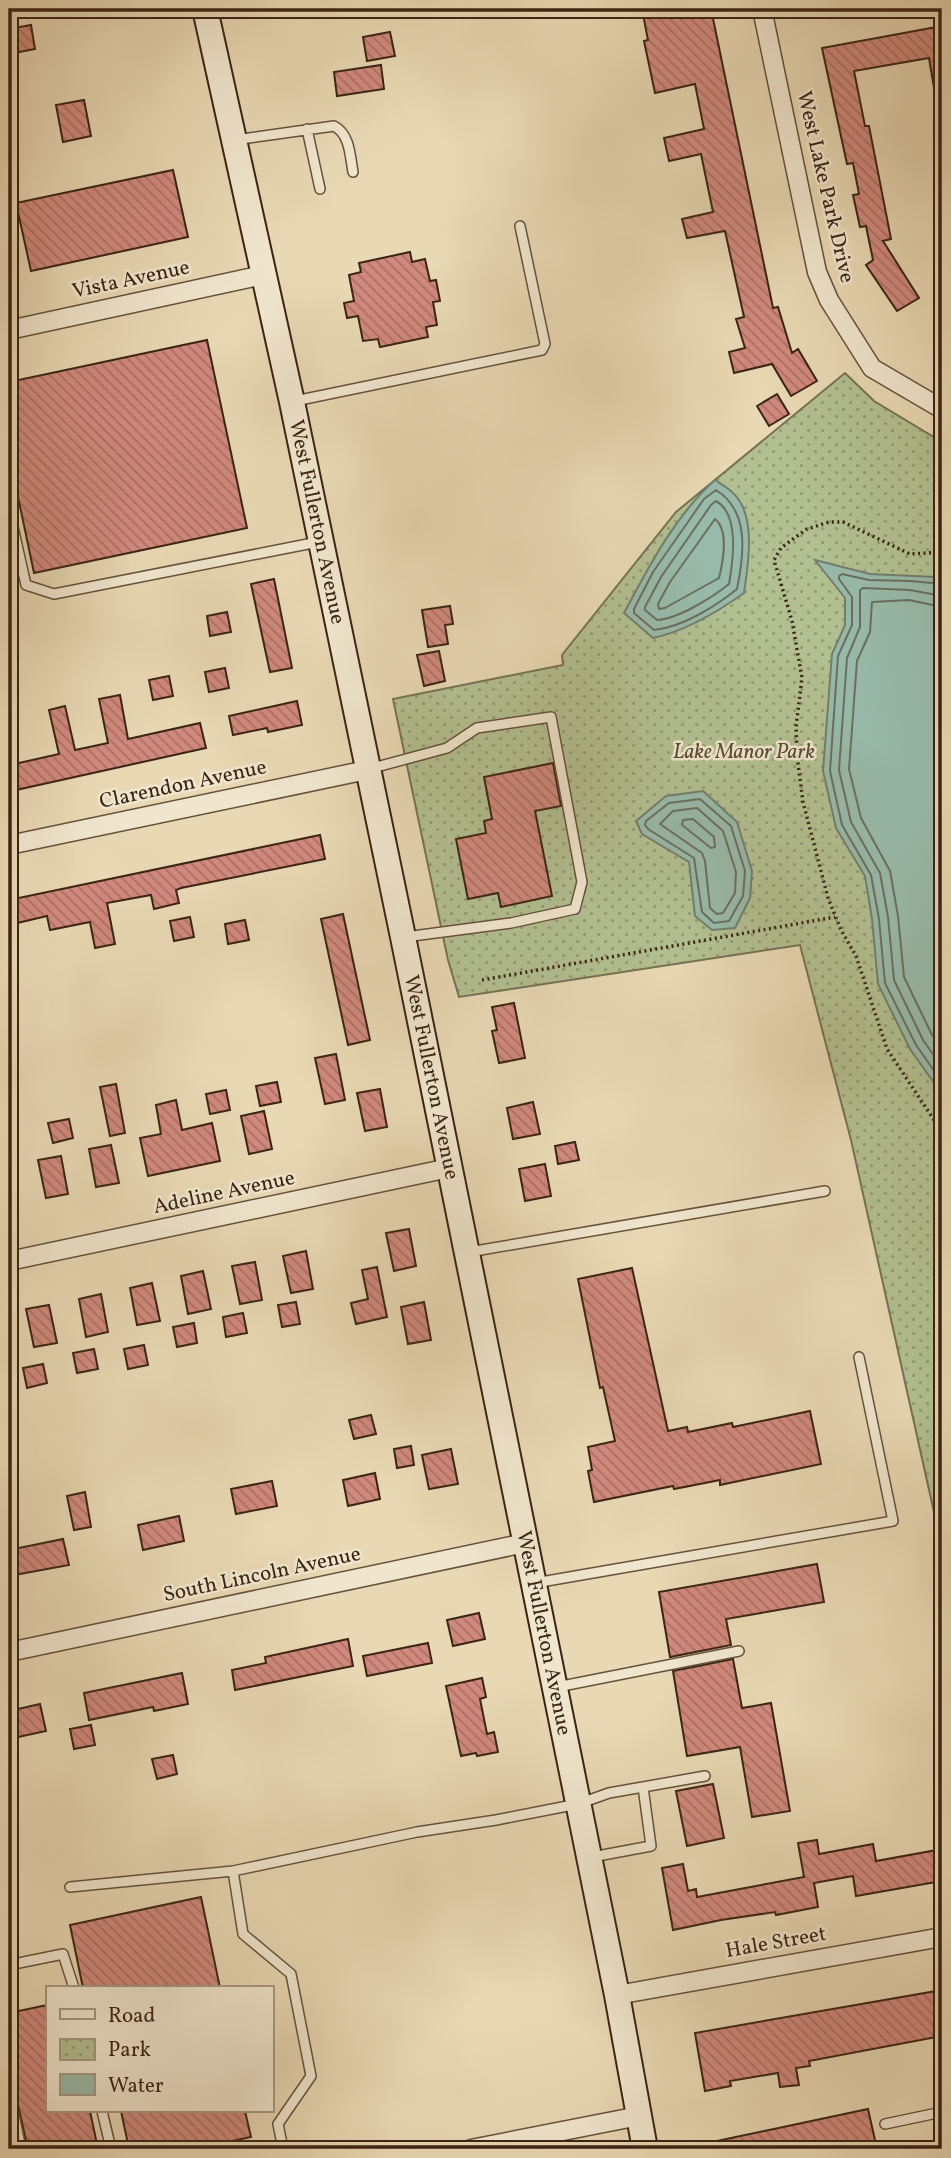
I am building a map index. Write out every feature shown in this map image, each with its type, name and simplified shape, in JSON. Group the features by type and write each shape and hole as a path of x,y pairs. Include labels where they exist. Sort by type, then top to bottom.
{"street":[{"name":"West Fullerton Avenue","path":"205,9 292,402 403,937 617,1995 645,2149"},
{"name":"West Lake Park Drive","path":"762,9 817,272 829,300 872,368 942,409"},
{"name":"Vista Avenue","path":"9,330 263,275"},
{"name":"Clarendon Avenue","path":"9,845 367,770"},
{"name":"Adeline Avenue","path":"9,1261 449,1168"},
{"name":"South Lincoln Avenue","path":"9,1652 526,1543"},
{"name":"Hale Street","path":"617,1995 942,1937"},
{"path":"471,2149 639,2116"}],"lane":[{"path":"234,140 334,126 340,129 348,146 352,172"},
{"path":"307,129 320,189"},
{"path":"292,402 542,350 545,344 520,226"},
{"path":"9,509 26,585 54,594 320,541"},
{"path":"367,770 447,748 477,728 551,717 582,882 575,909 511,923 403,937"},
{"path":"467,1252 825,1191"},
{"path":"533,1583 893,1521 859,1357"},
{"path":"555,1688 738,1651"},
{"path":"70,1887 233,1871 417,1832 578,1804 608,1793 705,1776"},
{"path":"589,1858 651,1846 643,1787"},
{"path":"233,1871 243,1934 291,1974 311,2076 278,2123 283,2149"},
{"path":"9,1965 63,1954 73,1986"},
{"path":"9,2091 21,2149"},
{"path":"102,2112 111,2149"},
{"path":"885,2124 942,2112"}],"path":[{"path":"942,552 910,554 843,522 828,522 807,529 793,539 781,548 775,560 777,576 792,621 802,678 796,727 803,802 828,898 856,956 887,1049 942,1132"},
{"path":"482,980 835,917"}],"green space":[{"name":"Lake Manor Park","path":"845,373 874,401 942,442 942,1548 851,1140 800,945 459,997 448,960 393,699 563,665 562,655 676,512"}],"water":[{"path":"715,480 741,502 745,514 749,541 744,593 700,620 653,638 624,613 675,525"},
{"path":"815,560 870,574 936,577 942,583 942,1094 910,1049 878,984 865,876 836,828 823,771 832,654 845,625 845,598"},
{"path":"703,791 737,822 752,871 750,898 735,928 712,930 695,916 689,862 642,834 636,821 666,796"}],"building":[{"path":"642,9 663,9 665,18 711,9 773,308 778,307 792,353 798,349 817,381 791,396 772,364 734,373 729,352 745,348 736,319 744,317 725,231 687,238 682,219 713,212 701,154 669,161 664,138 704,129 695,84 655,93 644,41 648,40"},
{"path":"31,25 35,49 9,54 9,29"},
{"path":"942,26 942,87 934,88 929,58 854,71 865,126 869,126 891,239 883,241 919,298 897,311 866,265 873,260 866,226 860,227 853,195 859,194 853,163 847,164 822,48"},
{"path":"390,32 395,56 367,61 363,37"},
{"path":"381,65 384,89 337,96 334,72"},
{"path":"84,100 91,136 63,142 56,105"},
{"path":"173,170 188,237 31,271 16,203"},
{"path":"410,252 412,262 425,259 430,281 436,280 440,301 433,302 437,325 426,327 428,337 380,347 378,339 363,341 358,316 347,318 344,303 354,301 349,275 361,272 359,263"},
{"path":"207,340 247,528 34,573 9,454 9,382"},
{"path":"777,394 789,414 769,426 757,406"},
{"path":"274,579 292,668 270,672 251,584"},
{"path":"450,606 453,624 445,625 448,644 428,647 422,610"},
{"path":"227,612 231,632 210,636 207,616"},
{"path":"439,651 445,681 424,686 417,655"},
{"path":"225,668 229,688 209,692 205,672"},
{"path":"169,676 173,696 153,700 149,680"},
{"path":"120,695 128,739 200,723 206,748 16,790 10,765 59,754 49,710 65,706 75,750 108,743 99,699"},
{"path":"297,701 302,725 233,735 229,716"},
{"path":"553,763 561,806 535,811 552,896 501,907 498,893 468,899 456,839 486,833 484,821 492,819 484,777"},
{"path":"320,835 325,859 181,888 176,890 179,903 154,909 151,895 107,903 115,944 95,948 90,922 50,930 47,916 9,925 9,900"},
{"path":"343,914 370,1040 348,1045 321,919"},
{"path":"190,917 194,937 174,941 170,921"},
{"path":"245,920 249,940 228,944 225,924"},
{"path":"514,1003 525,1058 499,1063 492,1031 497,1030 492,1007"},
{"path":"336,1054 345,1100 325,1104 315,1058"},
{"path":"277,1082 281,1102 260,1106 256,1086"},
{"path":"116,1084 125,1133 110,1136 100,1087"},
{"path":"380,1089 387,1127 365,1131 357,1093"},
{"path":"226,1090 230,1110 210,1114 206,1094"},
{"path":"176,1100 182,1130 212,1123 220,1161 148,1176 140,1138 161,1134 156,1105"},
{"path":"533,1102 540,1134 513,1139 507,1108"},
{"path":"264,1111 272,1149 249,1154 241,1116"},
{"path":"69,1119 73,1138 53,1143 48,1123"},
{"path":"575,1142 579,1160 558,1164 555,1146"},
{"path":"111,1145 119,1183 96,1187 89,1149"},
{"path":"61,1156 68,1194 46,1198 38,1160"},
{"path":"545,1164 551,1196 525,1201 519,1169"},
{"path":"409,1229 416,1266 394,1271 386,1233"},
{"path":"306,1251 313,1289 291,1293 283,1256"},
{"path":"255,1262 262,1300 240,1304 232,1266"},
{"path":"377,1267 387,1317 356,1324 351,1303 368,1299 362,1270"},
{"path":"632,1268 668,1431 687,1427 688,1432 732,1423 733,1427 810,1411 821,1464 720,1485 720,1480 674,1489 673,1486 594,1502 588,1471 592,1470 588,1447 615,1441 603,1387 600,1388 578,1279"},
{"path":"203,1271 211,1309 188,1314 181,1276"},
{"path":"152,1283 160,1321 137,1325 130,1288"},
{"path":"101,1294 108,1332 86,1337 79,1299"},
{"path":"296,1302 300,1324 282,1327 278,1305"},
{"path":"424,1302 431,1340 408,1344 401,1307"},
{"path":"49,1305 57,1343 34,1347 26,1309"},
{"path":"243,1313 247,1333 226,1337 223,1317"},
{"path":"194,1323 197,1343 177,1347 173,1327"},
{"path":"144,1345 148,1365 128,1369 124,1349"},
{"path":"94,1349 98,1369 77,1373 73,1353"},
{"path":"43,1364 47,1383 27,1388 23,1368"},
{"path":"371,1415 376,1434 354,1439 349,1420"},
{"path":"411,1446 414,1465 397,1468 394,1449"},
{"path":"451,1449 458,1484 429,1489 422,1455"},
{"path":"375,1473 380,1499 348,1506 343,1480"},
{"path":"272,1481 277,1506 236,1514 231,1489"},
{"path":"85,1492 91,1527 74,1530 67,1496"},
{"path":"179,1516 184,1541 143,1550 138,1525"},
{"path":"63,1539 69,1565 9,1576 9,1550"},
{"path":"817,1564 824,1602 726,1619 731,1645 670,1657 659,1592"},
{"path":"479,1613 485,1639 453,1646 447,1620"},
{"path":"348,1639 353,1666 235,1690 232,1670 266,1663 265,1657"},
{"path":"428,1643 432,1663 367,1676 363,1656"},
{"path":"733,1659 742,1708 771,1703 790,1811 752,1817 740,1747 687,1756 673,1671"},
{"path":"182,1673 188,1704 154,1711 153,1707 89,1720 84,1693"},
{"path":"482,1678 486,1697 480,1699 487,1734 494,1732 498,1752 461,1756 446,1686"},
{"path":"40,1704 46,1731 9,1739 9,1711"},
{"path":"91,1725 95,1745 74,1749 70,1729"},
{"path":"173,1755 177,1774 157,1779 152,1759"},
{"path":"713,1784 724,1838 687,1846 676,1791"},
{"path":"817,1840 819,1854 873,1844 876,1861 937,1850 942,1881 856,1896 853,1876 814,1883 818,1907 776,1915 775,1912 721,1920 673,1930 662,1868 683,1864 688,1891 696,1889 697,1897 804,1877 798,1843"},
{"path":"201,1897 220,1986 83,1986 70,1925"},
{"path":"942,1990 942,2036 809,2061 810,2066 796,2068 799,2085 780,2087 778,2073 730,2081 731,2086 705,2091 695,2033"},
{"path":"46,2005 46,2112 90,2112 98,2149 28,2149 9,2066 9,2013"},
{"path":"868,2109 877,2149 713,2149 712,2142"},
{"path":"121,2112 245,2112 251,2137 194,2149 180,2149 179,2146 129,2149"}]}
